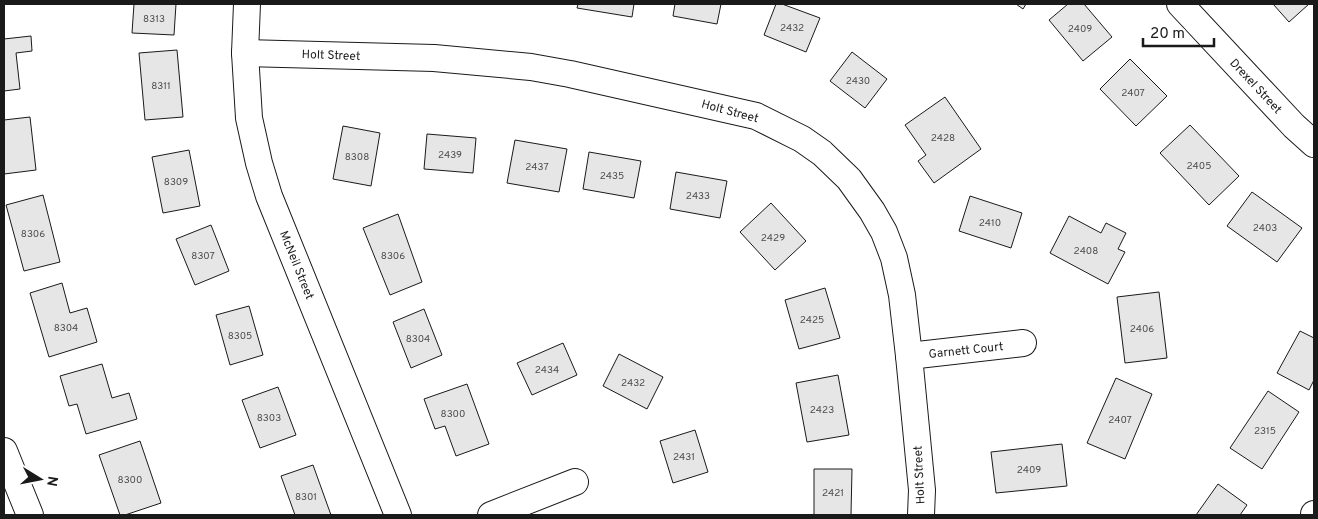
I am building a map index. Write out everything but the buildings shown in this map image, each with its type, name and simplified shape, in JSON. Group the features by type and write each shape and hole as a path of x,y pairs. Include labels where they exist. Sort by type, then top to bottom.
{"street":[{"name":"McNeil Street","path":"246,4 246,52 250,118 259,163 267,188 398,515"},
{"name":"Drexel Street","path":"1180,4 1294,126 1314,144"},
{"name":"Holt Street","path":"246,52 434,58 531,67 756,116 802,139 822,153 849,179 872,211 884,232 894,258 902,295 909,356 922,490 921,515"},
{"name":"Garnett Court","path":"909,356 1023,343"},
{"path":"4,451 30,515"},
{"path":"491,515 575,482"}]}
